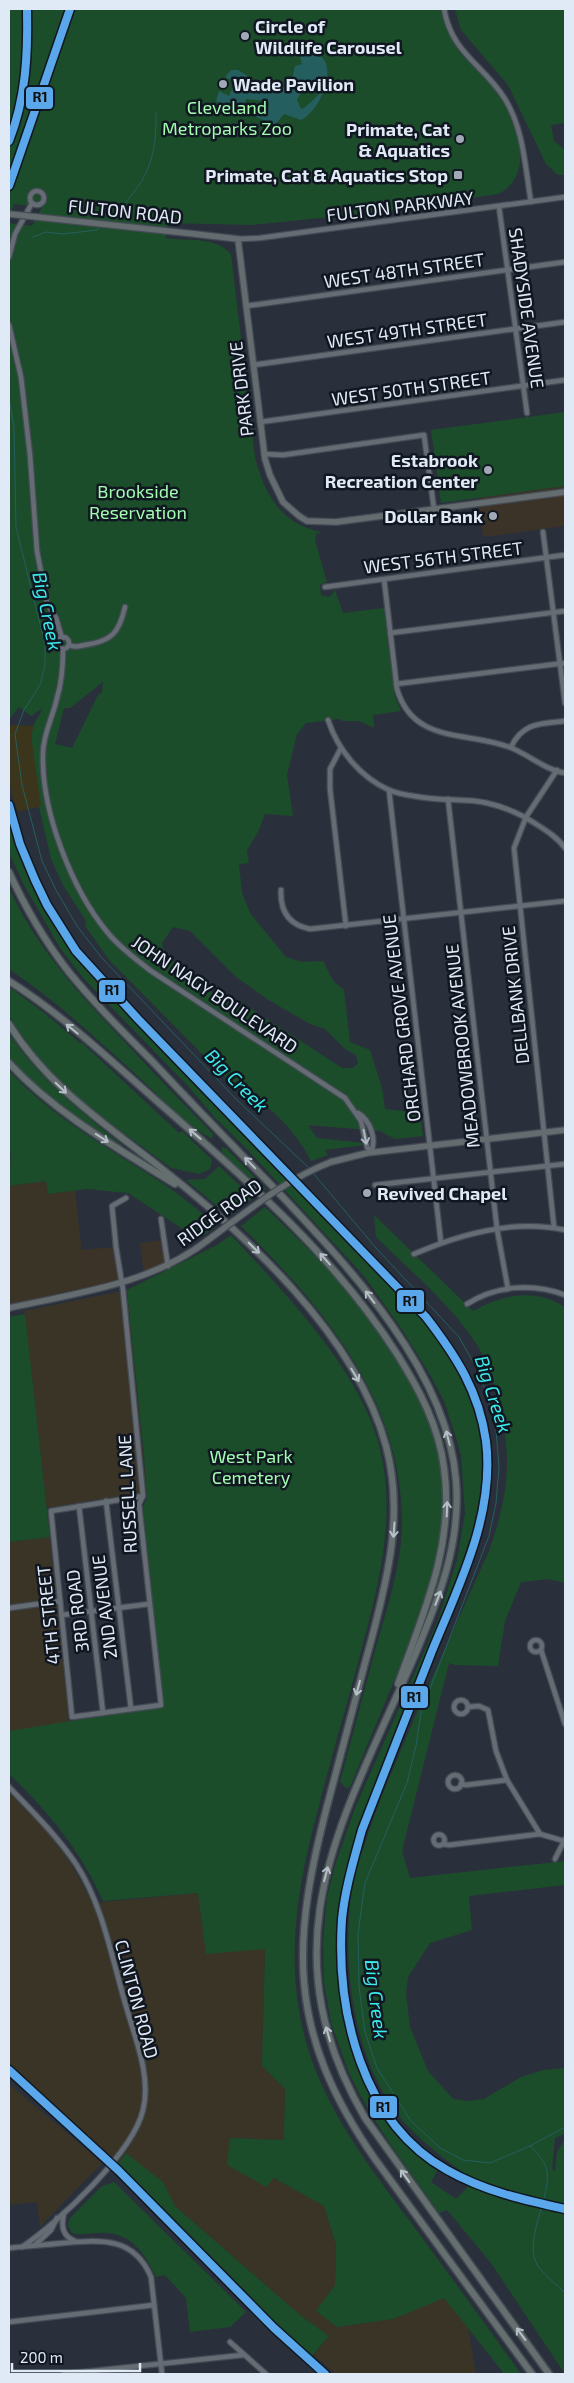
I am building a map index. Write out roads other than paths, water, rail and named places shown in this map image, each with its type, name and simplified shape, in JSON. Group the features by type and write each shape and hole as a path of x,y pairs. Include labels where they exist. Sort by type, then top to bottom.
{"highway":[{"path":"9,872 39,929 72,976 344,1264 396,1334 436,1402 449,1438 455,1471 457,1506 454,1542 440,1592 344,1818 322,1891 317,1920 316,1957 318,1986 326,2028 343,2077 373,2132 549,2374"},
{"path":"9,981 47,1008 132,1079 204,1142 301,1234 360,1301 387,1338 418,1389 432,1419 443,1459 447,1498 445,1530 442,1552 429,1599 385,1723"},
{"path":"9,1024 33,1058 66,1093 218,1215 290,1285 343,1355 362,1387 377,1419 386,1446 392,1475 395,1517 389,1569 316,1850 305,1907 302,1938 306,2003 316,2045 333,2088 363,2141 532,2374"},
{"path":"9,1063 25,1080 61,1110 218,1215"}],"main road":[{"name":"FULTON ROAD","path":"9,214 238,239"},
{"name":"PARK DRIVE","path":"238,239 264,454 270,475 283,502 307,521 336,522 434,509"},
{"path":"434,509 565,492"},
{"name":"RIDGE ROAD","path":"9,1308 121,1282 168,1266 208,1240 280,1186 331,1162 371,1152 565,1130"}],"street":[{"path":"444,9 454,39 463,53 496,86 512,112 519,128 531,202"},
{"name":"FULTON PARKWAY","path":"238,239 260,238 565,197"},
{"path":"9,257 15,234 32,203"},
{"name":"SHADYSIDE AVENUE","path":"499,207 527,413"},
{"name":"WEST 48TH STREET","path":"246,306 565,262"},
{"name":"WEST 49TH STREET","path":"253,365 565,322"},
{"name":"JOHN NAGY BOULEVARD","path":"9,325 21,377 30,454 37,551 47,603 56,618 62,638"},
{"name":"WEST 50TH STREET","path":"260,422 565,380"},
{"path":"264,454 283,455 424,435 434,509"},
{"path":"543,532 563,663 565,703"},
{"name":"WEST 56TH STREET","path":"325,587 565,555"},
{"path":"384,579 396,684 402,702 408,711 430,730 484,739 511,747 565,773"},
{"path":"63,649 69,645 77,647 107,640 117,631 125,607"},
{"path":"390,633 565,611"},
{"name":"JOHN NAGY BOULEVARD","path":"62,638 68,640 69,645"},
{"name":"JOHN NAGY BOULEVARD","path":"62,638 57,643 58,647 63,649 63,668 58,698 44,745 44,778 50,809 61,845 89,907 108,933 123,949 151,971 345,1098 357,1112 366,1136 367,1147 371,1152"},
{"path":"396,684 563,663"},
{"path":"328,720 341,748 358,769 390,790 428,798 460,798 486,802 526,817 559,840 565,848"},
{"path":"511,747 515,738 524,729 534,725 565,720"},
{"path":"341,748 330,769 330,789 346,926"},
{"name":"DELLBANK DRIVE","path":"554,1227 514,848 526,817 557,770"},
{"name":"ORCHARD GROVE AVENUE","path":"390,790 403,920 441,1243"},
{"name":"MEADOWBROOK AVENUE","path":"448,799 490,1173 497,1229 508,1289"},
{"path":"559,840 565,839"},
{"path":"281,890 280,901 285,914 300,927 310,929 565,901"},
{"path":"375,1185 565,1164"},
{"name":"RUSSELL LANE","path":"126,1198 112,1206 143,1496 139,1504 161,1705 131,1709"},
{"path":"162,1219 168,1266"},
{"path":"414,1254 441,1243 497,1229 516,1226 554,1227 565,1230"},
{"path":"467,1304 476,1298 508,1289 527,1287 549,1289 565,1295"},
{"path":"79,1506 143,1496"},
{"name":"2ND AVENUE","path":"106,1501 131,1709"},
{"name":"4TH STREET","path":"79,1506 51,1511 72,1717 103,1713"},
{"name":"3RD ROAD","path":"79,1506 103,1713"},
{"path":"9,1608 60,1601"},
{"path":"62,1616 149,1604"},
{"path":"541,1650 565,1724"},
{"path":"468,1707 485,1707 490,1714 496,1751 507,1780 540,1834"},
{"path":"103,1713 131,1709"},
{"path":"461,1784 507,1780"},
{"name":"CLINTON ROAD","path":"9,1787 49,1828 76,1865 91,1892 102,1920 144,2077 143,2110 134,2133 114,2161 58,2217 51,2230 22,2247"},
{"path":"443,1844 448,1845 540,1834 565,1840 555,1859"},
{"path":"65,2212 62,2224 64,2233 77,2242"},
{"name":"CLINTON ROAD","path":"34,2246 39,2238"},
{"path":"9,2248 109,2241 127,2248 145,2264 150,2277 162,2374"},
{"path":"9,2322 154,2305"},
{"path":"230,2342 266,2374"},
{"path":"64,2374 244,2355"}],"waterway":[{"name":"Big Creek","path":"105,223 129,198 145,175 154,148 156,113"},
{"name":"Big Creek","path":"33,237 46,232 63,234 97,230 100,227"},
{"name":"Big Creek","path":"9,399 14,427 16,527 45,644 45,665 40,685 24,710 15,734 22,785 42,861 77,926 101,957 236,1099 309,1168"},
{"name":"Big Creek","path":"313,1173 376,1248 459,1337 477,1369 487,1395 496,1429 499,1467 496,1503 489,1536 421,1712 416,1746 407,1783 365,1883 358,1934 359,1987 365,2032 377,2068 411,2121 440,2148 463,2160 490,2163 530,2146 565,2127"},
{"path":"530,2146 543,2161 547,2171 545,2194 533,2245 534,2256 541,2270 565,2293"}],"place":[{"name":"Circle of Wildlife Carousel","path":"245,36"},
{"name":"Wade Pavilion","path":"223,84"},
{"name":"Primate, Cat & Aquatics","path":"460,139"},
{"name":"Primate, Cat & Aquatics Stop","path":"458,175"},
{"name":"Estabrook Recreation Center","path":"488,470"},
{"name":"Dollar Bank","path":"493,516"},
{"name":"Revived Chapel","path":"367,1193"}],"park label":[{"name":"Cleveland Metroparks Zoo","path":"227,117"},
{"name":"Brookside Reservation","path":"138,501"},
{"name":"West Park Cemetery","path":"251,1466"}]}
